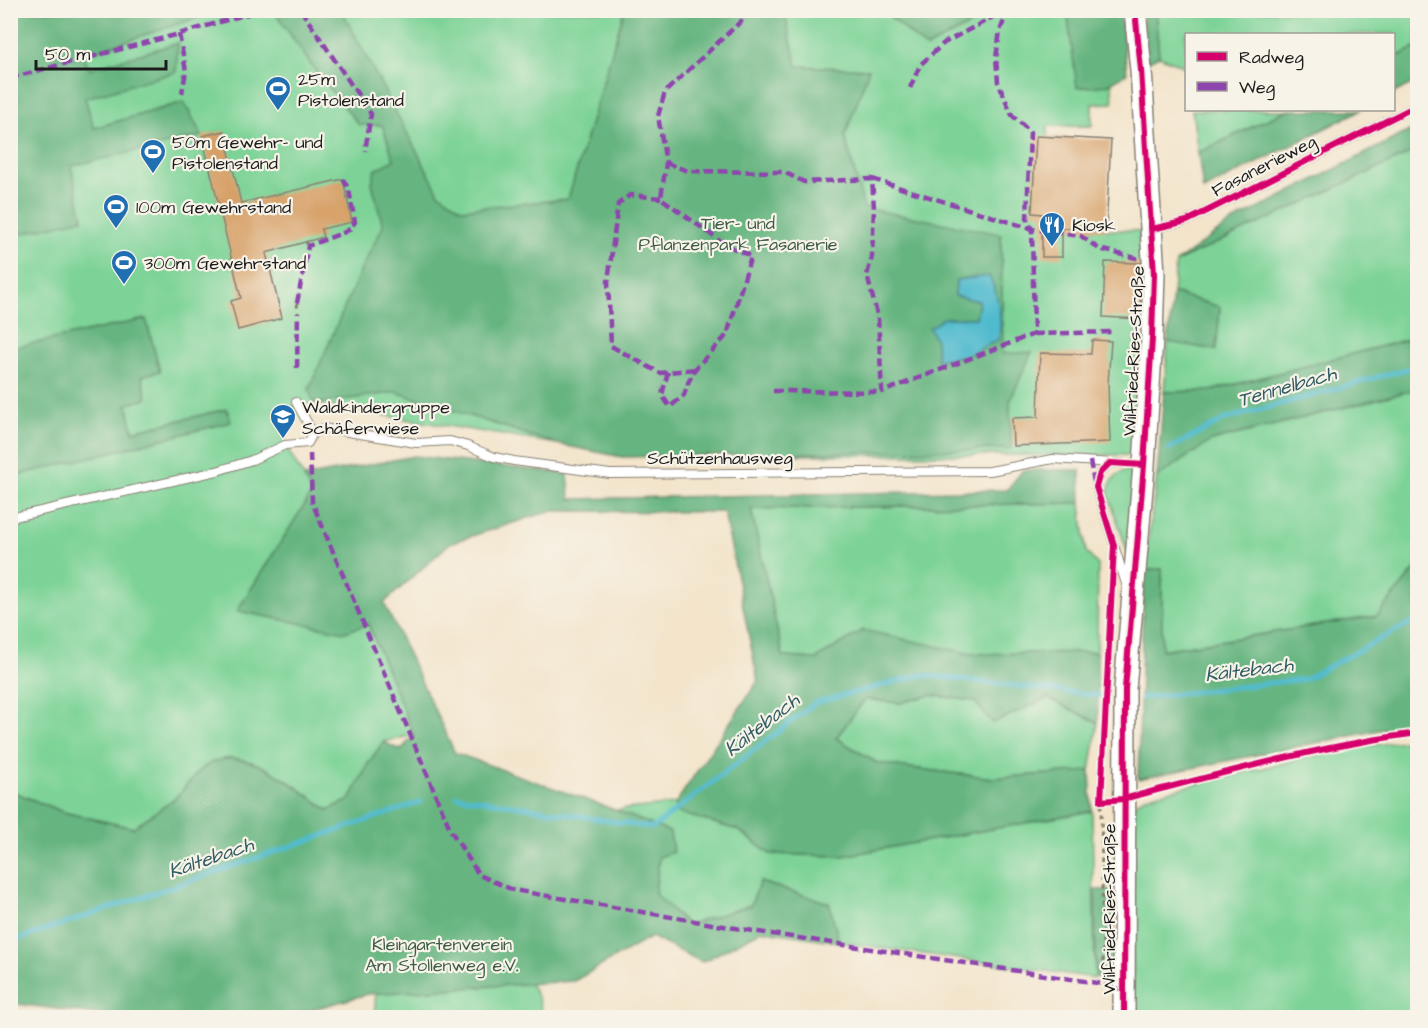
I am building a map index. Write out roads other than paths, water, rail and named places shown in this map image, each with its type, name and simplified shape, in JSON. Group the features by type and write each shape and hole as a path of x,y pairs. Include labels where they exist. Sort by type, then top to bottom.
{"street":[{"name":"Wilfried-Ries-Straße","path":"1124,1017 1125,689 1144,465 1154,274 1135,10"}],"lane":[{"name":"Fasanerieweg","path":"1152,229 1187,221 1418,105"},
{"path":"10,519 217,471 252,460 285,445 308,443 313,433 296,402"},
{"name":"Schützenhausweg","path":"313,433 323,428 416,443 450,441 494,457 610,474 990,471 1044,459 1144,465"},
{"path":"1110,463 1100,473 1096,487 1132,604"}],"water":[{"path":"989,276 999,308 998,340 968,355 937,360 936,340 929,328 944,318 976,318 979,301 955,296 956,280"}],"waterway":[{"name":"Tennelbach","path":"1169,449 1226,419 1418,366"},
{"name":"Kältebach","path":"1142,698 1305,679 1418,619"},
{"name":"Kältebach","path":"457,796 653,828 815,703 922,675 1102,696"},
{"name":"Kältebach","path":"10,942 421,802"}],"place":[{"name":"25m Pistolenstand","path":"278,112"},
{"name":"50m Gewehr- und Pistolenstand","path":"153,175"},
{"name":"100m Gewehrstand","path":"116,230"},
{"name":"Kiosk","path":"1052,248"},
{"name":"300m Gewehrstand","path":"124,286"},
{"name":"Waldkindergruppe Schäferwiese","path":"283,440"}],"park label":[{"name":"Tier- und Pflanzenpark Fasanerie","path":"738,233"},
{"name":"Kleingartenverein Am Stollenweg e.V.","path":"442,954"}]}
